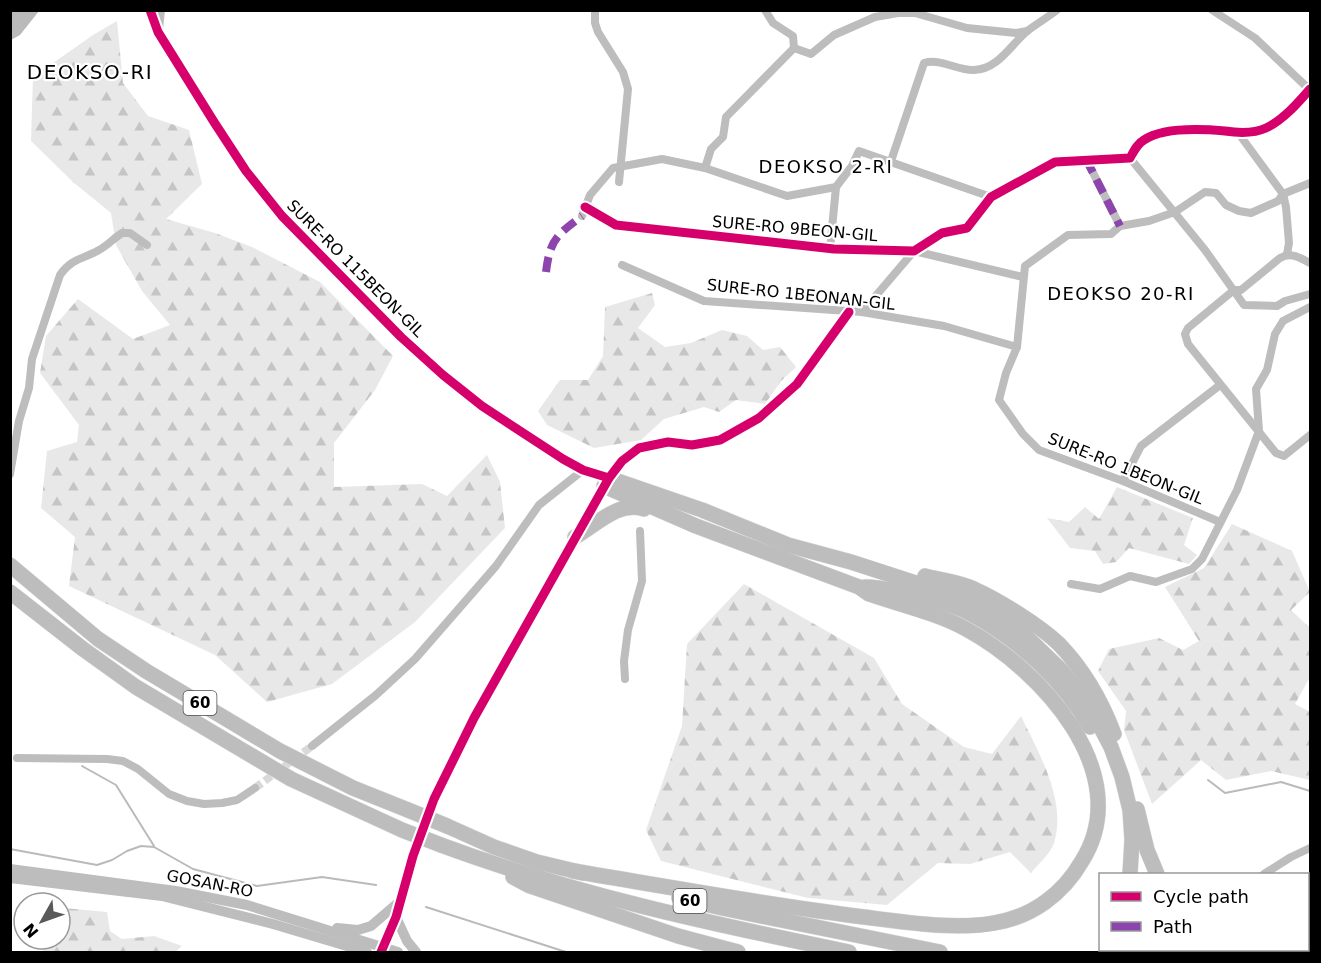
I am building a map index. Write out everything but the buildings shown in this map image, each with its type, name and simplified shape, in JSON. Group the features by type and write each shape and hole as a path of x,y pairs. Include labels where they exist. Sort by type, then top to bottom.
{"highway":[{"path":"573,871 808,910 887,920 963,925 994,923 1022,916 1042,905 1060,891 1078,869 1089,850 1098,813 1093,771 1082,745 1065,716 1031,675 997,647 963,627 869,594 859,587 671,515 606,482"},
{"path":"606,482 702,510 788,545 851,562 965,599 1011,622 1062,671 1089,705 1112,747 1130,810 1132,840 1130,873"},
{"path":"575,537 608,515 634,505 662,515 671,515"},
{"path":"851,562 914,573 973,588 1017,613 1059,644 1084,677 1105,712 1127,768 1147,850 1157,873"},
{"name":"60","path":"10,565 98,639 146,671 280,751 354,788 494,847 573,871 722,908 940,952"},
{"path":"859,587 878,587 900,592 970,613 1000,632 1035,660 1059,685 1092,730 1101,746 1114,782 1121,812 1120,873"},
{"name":"60","path":"10,592 136,687 291,779 402,830 473,857 587,891 715,925 849,952"},
{"path":"473,857 530,886 678,936 738,952"}],"street":[{"path":"145,10 158,31"},
{"name":"SURE-RO 115BEON-GIL","path":"150,10 158,31 246,171 282,216 401,337 443,375 524,435 606,482"},
{"path":"158,31 161,10"},
{"path":"595,10 598,32 623,72 628,89 619,182"},
{"path":"705,168 711,149 723,138 726,117 794,48 793,36 773,23 765,10"},
{"path":"891,161 924,63 941,63 974,70 988,67 1000,60 1009,48 1027,32 1057,10"},
{"path":"1130,158 1144,139 1165,131 1224,131 1239,134 1265,128 1293,108 1310,89 1255,38 1212,10"},
{"path":"794,48 811,54 834,34 875,17 898,13 915,12 967,28 1027,32"},
{"path":"1239,134 1283,194 1289,243 1287,254"},
{"path":"830,249 836,187 852,166 859,151 991,197"},
{"path":"862,312 914,251 942,233 967,228 991,197 1055,162 1130,158"},
{"path":"1130,158 1175,212 1244,305 1277,306 1310,294"},
{"path":"621,167 662,159 705,168 787,196 836,187"},
{"path":"1086,159 1120,226"},
{"name":"SURE-RO 9BEON-GIL","path":"621,167 613,168 590,195 584,211 616,225 830,249 914,251 1023,277"},
{"path":"1023,277 1025,266 1068,235 1111,234 1120,226 1149,221 1175,212 1205,192 1216,193 1226,204 1239,211 1251,213 1278,201 1283,194 1311,183"},
{"path":"10,474 19,421 30,388 32,359 60,275 66,266 76,259 99,250 122,233 130,233 147,245"},
{"path":"1311,263 1287,254 1270,264 1241,290 1234,290 1188,328 1185,334 1188,344 1276,453 1284,456 1311,435"},
{"name":"SURE-RO 1BEONAN-GIL","path":"622,265 704,301 862,312 944,326 1017,348"},
{"name":"SURE-RO 1BEON-GIL","path":"1023,277 1017,348 1006,373 999,400 1023,434 1039,450 1220,522"},
{"path":"1071,584 1100,589 1130,576 1156,582 1192,569 1202,559 1237,490 1259,431 1257,389 1267,370 1275,334 1283,321 1311,307"},
{"path":"382,950 396,917 413,856 434,799 474,717 606,482 622,461 639,448 668,442 693,445 720,440 759,418 797,384 849,312"},
{"path":"1122,482 1140,446 1220,385"},
{"path":"312,746 415,659 496,566 539,505 583,470"},
{"path":"625,679 624,661 628,630 642,581 640,531"},
{"path":"17,758 123,761 138,769 170,794 204,804 222,804 237,800 255,788"},
{"path":"1266,873 1291,856 1311,848"},
{"name":"GOSAN-RO","path":"10,869 176,891 247,905 382,950 398,952"},
{"name":"GOSAN-RO","path":"10,878 162,896 273,924 367,952"},
{"path":"312,925 358,930 371,926 399,902"},
{"path":"396,917 406,941 416,952"}],"green space":[{"path":"117,21 123,83 148,116 189,130 202,184 166,219 215,233 252,247 320,282 393,356 375,390 334,443 334,487 422,484 447,496 487,455 500,482 505,528 415,622 332,684 267,702 215,655 69,586 75,537 41,508 47,451 77,442 79,425 40,373 46,336 78,299 133,339 170,325 142,291 116,245 111,213 73,182 31,141 33,77"},
{"path":"652,293 655,305 638,328 665,347 691,343 722,330 747,336 763,350 780,347 796,367 781,381 765,404 736,400 719,412 704,407 664,419 641,440 594,448 547,425 538,411 560,380 588,380 603,356 605,307"},
{"path":"1117,487 1193,518 1184,545 1197,555 1189,564 1129,548 1116,562 1103,564 1095,551 1070,548 1047,518 1069,522 1085,507 1099,519"},
{"path":"1232,524 1292,551 1310,592 1291,610 1310,628 1310,677 1295,704 1310,712 1310,780 1271,771 1226,780 1201,760 1152,804 1124,730 1126,711 1098,671 1109,649 1159,638 1183,650 1199,641 1165,587 1204,568"},
{"path":"744,584 874,658 902,704 964,747 992,754 1021,716 1043,762 1057,810 1054,843 1031,873 1010,852 970,864 938,863 887,905 808,898 661,861 646,830 682,726 687,644"},
{"path":"72,909 107,912 110,931 122,939 154,936 182,946 175,952 43,952 72,951"}],"shaded area":[{"path":"11,10 39,11 20,35 11,40"}],"waterway":[{"path":"82,766 116,785 154,846"},
{"path":"1208,780 1225,793 1281,782 1310,791"},
{"path":"10,849 97,865 141,846 154,847 193,869 257,886 322,877 376,885"},
{"path":"426,907 566,952"}],"tunnel":[{"path":"255,788 312,746"}],"marked path":[{"path":"1086,159 1120,226"},
{"path":"546,272 550,252 556,239 582,216"}],"cycle path":[{"path":"150,10 158,32 214,122 246,171 282,216 401,337 443,375 482,406 563,459 583,470 609,478"},
{"path":"585,207 616,225 834,249 914,251 942,233 967,228 991,197 1055,162 1130,158 1144,140 1172,131 1246,132 1261,130 1284,116 1310,89"},
{"path":"381,952 396,917 413,856 434,799 474,718 609,478 622,461 639,448 668,442 692,445 720,440 759,418 797,384 849,312"}],"district":[{"name":"DEOKSO-RI","path":"90,72"},
{"name":"DEOKSO 2-RI","path":"826,167"},
{"name":"DEOKSO 20-RI","path":"1121,294"}]}
